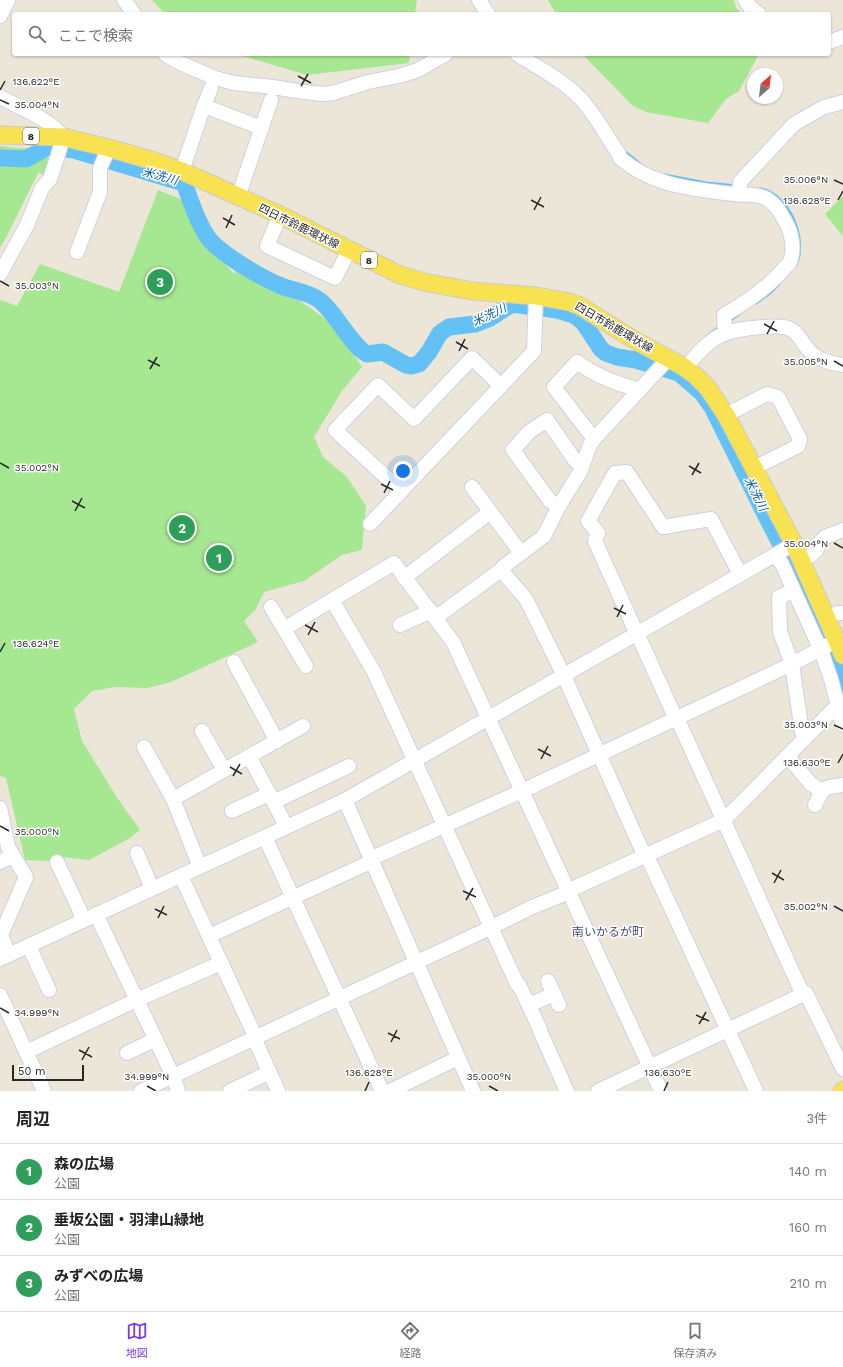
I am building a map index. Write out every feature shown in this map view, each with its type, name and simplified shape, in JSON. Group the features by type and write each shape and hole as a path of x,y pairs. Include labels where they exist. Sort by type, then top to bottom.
{"main road":[{"name":"四日市鈴鹿環状線","path":"0,135 61,145 108,150 182,171 280,215 400,275 424,282 472,291 570,302 580,306 679,364 696,376 708,388 726,415 793,545 835,615 839,646"}],"street":[{"path":"0,16 8,0"},
{"path":"124,0 133,12"},
{"path":"480,0 487,12"},
{"path":"745,0 756,12"},
{"path":"831,41 843,37"},
{"path":"169,56 184,65 234,84 273,87 322,94 333,93 372,81 399,76 418,70 442,56"},
{"path":"400,625 433,615 501,570 544,536 559,506 580,472 590,445 594,439 655,374 679,364 717,337 725,327 724,315 751,298 775,280 789,263 792,255 792,238 790,230 772,202 760,196 739,190 705,190 658,181 630,167 620,158 603,127 578,96 566,86 520,56"},
{"path":"182,171 211,88"},
{"path":"0,96 58,130 61,145 50,179 42,188 27,225 0,274"},
{"path":"238,197 271,100"},
{"path":"739,190 794,124 824,107 843,102"},
{"path":"204,106 262,128"},
{"path":"77,252 100,192 100,168 108,150"},
{"path":"280,215 267,246 335,278 349,250"},
{"path":"370,524 534,351 535,297"},
{"path":"725,327 787,327 792,329 807,349 815,356 843,366"},
{"path":"401,491 335,430 378,385 414,419 472,358 501,386"},
{"path":"594,439 554,386 577,362 589,371 620,384 640,390"},
{"path":"726,415 767,394 778,398 800,439 798,446 754,468"},
{"path":"559,506 550,501 513,450 529,432 547,420 574,459 582,467"},
{"path":"740,574 711,519 663,527 627,472 616,473 588,521 598,533 595,541 803,995"},
{"path":"472,487 521,553"},
{"path":"404,578 490,512"},
{"path":"803,562 816,551 820,541 825,537 843,530"},
{"path":"0,808 8,847 26,877 1,936 5,957 344,800 793,545"},
{"path":"776,555 782,564 820,649 840,707 843,725"},
{"path":"284,629 394,563 452,642 661,1091"},
{"path":"501,570 526,599 564,676 600,754 600,759 756,1091"},
{"path":"794,590 779,596 780,632 792,664 802,732 806,738"},
{"path":"332,600 374,672 517,984 519,985 529,1005 567,1091"},
{"path":"271,607 306,666"},
{"path":"209,936 522,791 792,664 820,649 839,646"},
{"path":"234,662 277,741"},
{"path":"142,1091 530,908 569,892 574,888 724,820 835,708 840,707"},
{"path":"173,799 303,726"},
{"path":"202,731 224,770"},
{"path":"144,747 173,799 200,867"},
{"path":"249,756 282,818 285,828"},
{"path":"788,757 796,765 798,770 816,787 823,789 843,785"},
{"path":"232,811 271,797 282,798 349,766"},
{"path":"815,805 816,787"},
{"path":"344,800 473,1091"},
{"path":"265,837 382,1091"},
{"path":"137,853 152,888"},
{"path":"0,862 13,856"},
{"path":"57,862 80,911 82,921"},
{"path":"181,876 278,1091"},
{"path":"96,914 173,1076 178,1091"},
{"path":"31,945 32,953 49,990"},
{"path":"26,1052 221,963"},
{"path":"529,1005 554,993"},
{"path":"598,1091 806,993 843,1069"},
{"path":"0,995 44,1091"},
{"path":"127,1053 156,1040"},
{"path":"390,1091 458,1058"},
{"path":"230,1091 270,1072"}],"green space":[{"path":"152,0 417,0 415,12 163,12"},
{"path":"548,0 734,0 736,8 741,12 555,12"},
{"path":"243,56 410,56 409,63 307,75"},
{"path":"584,56 758,56 751,68 747,68 747,76 739,91 726,99 708,123 646,112 633,106"},
{"path":"45,143 46,157 54,160 47,178 39,172 0,248 0,146 28,148"},
{"path":"158,190 183,200 211,247 234,274 240,265 300,301 357,341 351,350 362,367 342,391 314,437 323,457 347,477 366,506 362,550 342,555 304,581 264,592 256,609 244,621 258,642 171,682 147,688 115,687 92,691 74,709 82,741 118,799 140,830 130,838 89,860 63,857 49,861 25,860 6,778 0,776 0,300 17,306 40,264 119,292"},
{"path":"843,196 843,236 825,214"}],"waterway":[{"name":"米洗川","path":"0,158 26,159 48,147 74,150 184,183 200,224 212,242 240,264 261,276 279,285 310,295 319,300 331,312 361,350 367,354 383,352 406,365 411,366 419,364 429,352 440,333 449,327 475,324 490,318 512,304 557,310 574,315 583,322 601,349 606,353 679,373 702,393 712,407 806,594 841,681 843,690"},
{"path":"624,151 640,164"},
{"path":"665,175 706,183 737,186"},
{"path":"760,189 770,192 780,199 793,219 798,231 800,243 796,265"},
{"path":"756,303 770,293 779,284"},
{"path":"729,321 739,314"},
{"path":"706,337 721,326"}],"place":[{"name":"みずべの広場","path":"160,282"},
{"name":"垂坂公園・羽津山緑地","path":"182,528"},
{"name":"森の広場","path":"219,558"}],"district":[{"name":"南いかるが町","path":"608,932"}]}
